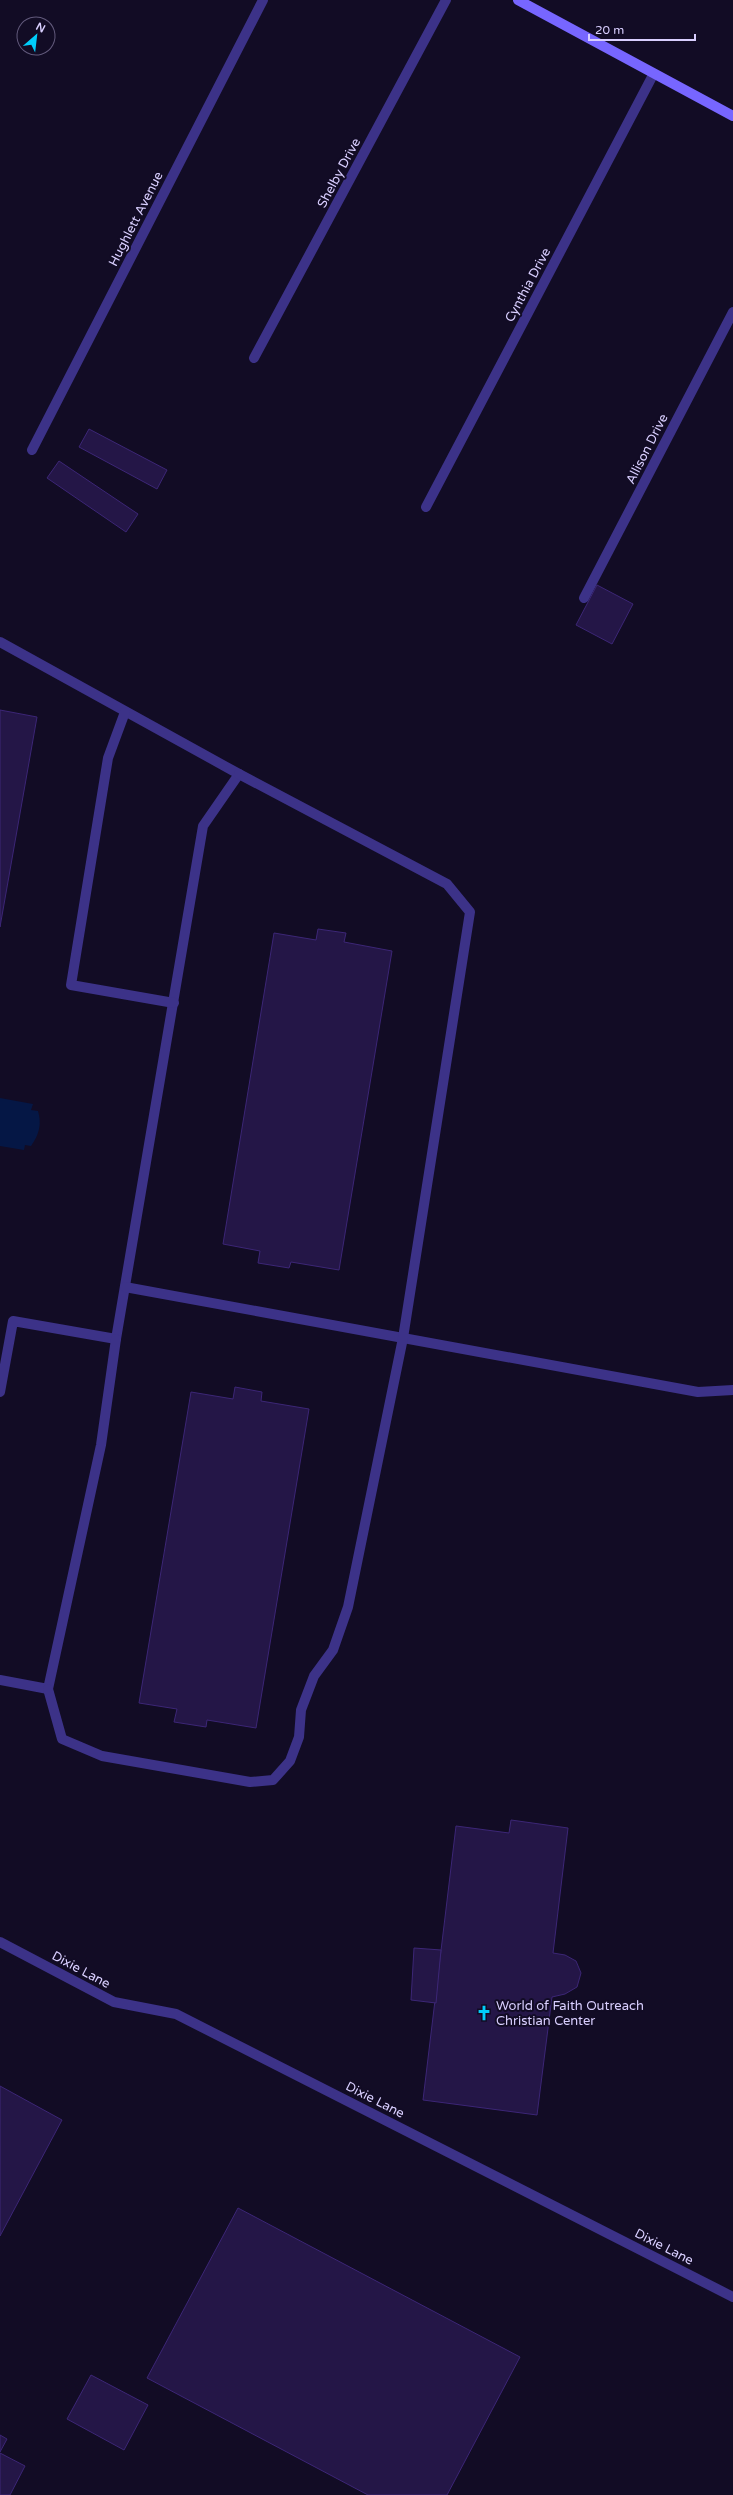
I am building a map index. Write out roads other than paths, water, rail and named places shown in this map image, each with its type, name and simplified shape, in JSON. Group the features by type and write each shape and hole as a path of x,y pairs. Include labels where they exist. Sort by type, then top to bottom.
{"street":[{"name":"Hughlett Avenue","path":"32,450 263,0"},
{"name":"Shelby Drive","path":"254,358 446,0"},
{"path":"518,0 653,75 733,116"},
{"name":"Cynthia Drive","path":"426,507 653,75"},
{"name":"Allison Drive","path":"584,598 733,312"},
{"path":"0,642 239,774 447,884 470,912 403,1338 348,1607 333,1650 314,1676 302,1710 299,1737 290,1761 273,1780 250,1782 102,1756 62,1739 48,1689 101,1445 116,1339 204,826 239,774"},
{"path":"125,712 108,758 71,985 174,1003"},
{"path":"125,1287 698,1392 733,1390"},
{"path":"0,1392 13,1321 116,1339"},
{"path":"0,1680 48,1689"},
{"name":"Dixie Lane","path":"0,1942 114,2002 176,2014 733,2297"}],"water":[{"path":"0,1098 33,1104 31,1110 38,1111 40,1125 38,1134 31,1146 25,1145 24,1150 0,1146"}],"place":[{"name":"World of Faith Outreach Christian Center","path":"484,2013"}]}
